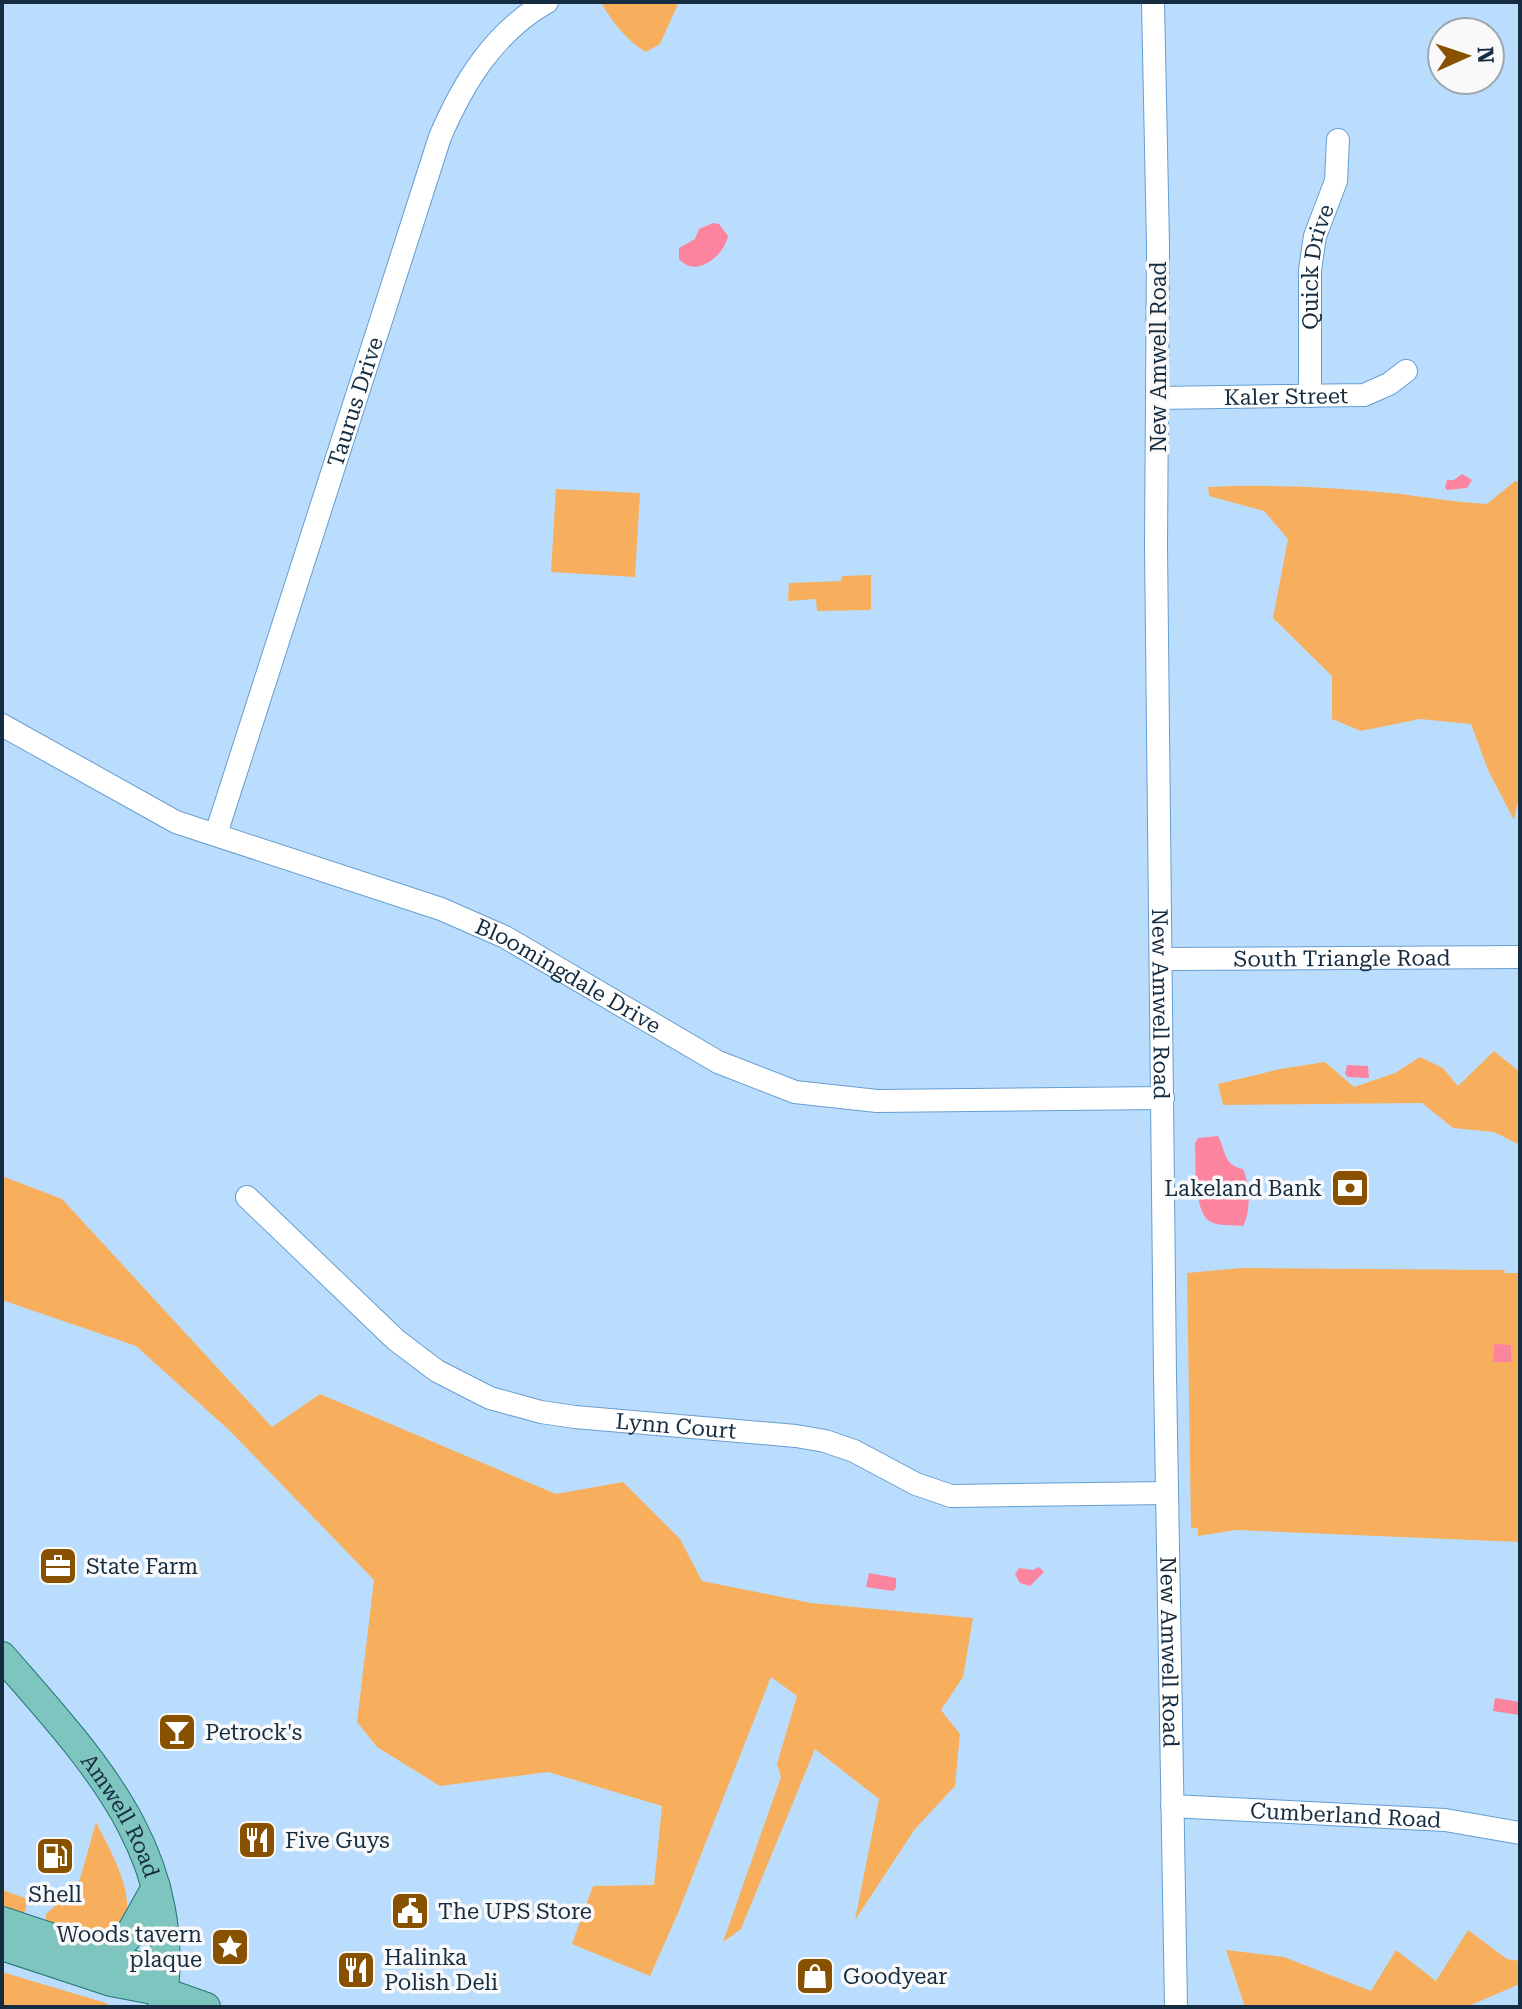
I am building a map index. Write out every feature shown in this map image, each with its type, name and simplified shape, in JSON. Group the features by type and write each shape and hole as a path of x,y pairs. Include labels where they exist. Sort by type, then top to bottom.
{"main road":[{"name":"Amwell Road","path":"2,1656 94,1763 134,1829 156,1887 167,1954 163,2000"},
{"path":"95,1951 118,1946 128,1937 156,1887"},
{"path":"2,1921 137,1966 163,2000"},
{"path":"2,1946 163,2000 206,2007"}],"street":[{"name":"Taurus Drive","path":"216,834 440,137 456,99 476,67 515,24 547,2"},
{"name":"New Amwell Road","path":"1153,2 1158,398 1156,546 1176,2007"},
{"name":"Quick Drive","path":"1310,396 1310,270 1315,236 1336,181 1338,140"},
{"name":"Kaler Street","path":"1158,398 1364,395 1389,384 1406,371"},
{"name":"Bloomingdale Drive","path":"2,725 176,822 428,904 474,922 505,937 718,1062 795,1092 877,1101 1163,1098"},
{"name":"South Triangle Road","path":"1162,959 1520,957"},
{"name":"Lynn Court","path":"247,1197 415,1355 467,1388 514,1406 575,1417 825,1441 854,1451 916,1484 951,1496 1167,1493"},
{"name":"Cumberland Road","path":"1172,1806 1445,1820 1520,1833"}],"shaded area":[{"path":"601,2 679,2 660,44 646,52 620,30"},
{"path":"713,223 719,224 728,236 721,251 701,266 686,265 679,259 679,248 695,239 699,229"},
{"path":"1462,474 1472,480 1467,488 1447,490 1447,480 1454,480"},
{"path":"1515,481 1520,482 1520,791 1514,820 1488,770 1471,724 1420,719 1361,731 1332,719 1332,676 1273,618 1288,539 1264,511 1209,496 1208,487 1329,488 1487,504"},
{"path":"556,489 640,493 635,577 551,572"},
{"path":"871,575 871,610 817,611 816,599 788,601 789,583 841,581 842,576"},
{"path":"1494,1051 1520,1072 1520,1145 1494,1132 1453,1128 1422,1103 1223,1105 1218,1084 1325,1062 1354,1087 1395,1073 1420,1057 1443,1068 1458,1086"},
{"path":"1347,1065 1368,1066 1369,1078 1348,1077 1345,1074"},
{"path":"1218,1136 1228,1161 1243,1169 1245,1175 1248,1206 1243,1226 1211,1222 1201,1209 1195,1143 1198,1138"},
{"path":"2,1176 62,1199 272,1427 320,1394 556,1494 623,1482 680,1539 702,1581 811,1603 973,1618 963,1677 941,1710 960,1734 955,1786 915,1829 855,1920 879,1799 815,1749 741,1929 723,1942 781,1777 777,1764 797,1696 771,1677 650,1976 572,1944 593,1886 654,1885 662,1806 548,1772 440,1786 377,1747 357,1722 374,1580 230,1431 136,1346 2,1300"},
{"path":"1241,1268 1505,1270 1504,1273 1520,1273 1520,1542 1236,1530 1198,1536 1198,1528 1191,1528 1187,1273"},
{"path":"1494,1344 1511,1345 1511,1362 1493,1362"},
{"path":"1039,1567 1044,1572 1030,1586 1020,1583 1015,1574 1019,1568 1033,1570"},
{"path":"869,1573 896,1578 896,1588 893,1591 866,1587"},
{"path":"1495,1698 1520,1702 1519,1715 1493,1711"},
{"path":"96,1822 122,1879 127,1910 123,1923 114,1933 97,1941 46,1922 46,1914 74,1889 80,1879"},
{"path":"2,1890 28,1899 25,1912 18,1916 2,1911"},
{"path":"1468,1930 1507,1959 1520,1961 1520,1984 1466,2007 1245,2007 1226,1950 1284,1957 1371,1991 1396,1950 1436,1981"},
{"path":"2,1972 111,2007 7,2007 2,2004"}],"place":[{"name":"Lakeland Bank","path":"1350,1188"},
{"name":"State Farm","path":"58,1566"},
{"name":"Petrock's","path":"177,1732"},
{"name":"Five Guys","path":"257,1840"},
{"name":"Shell","path":"55,1856"},
{"name":"The UPS Store","path":"410,1911"},
{"name":"Woods tavern plaque","path":"230,1947"},
{"name":"Halinka Polish Deli","path":"356,1970"},
{"name":"Goodyear","path":"815,1976"}]}
